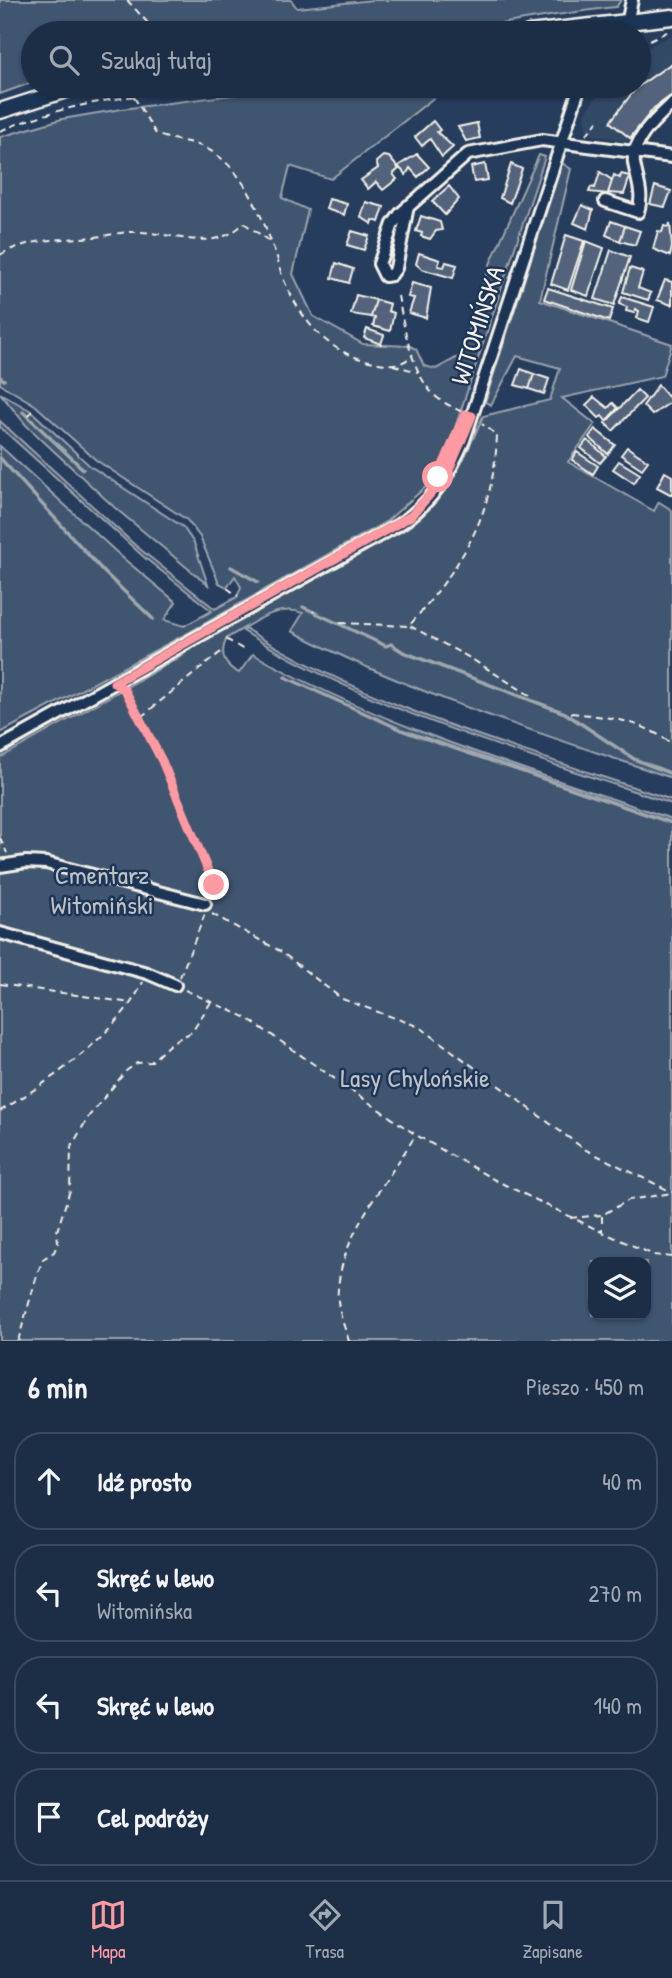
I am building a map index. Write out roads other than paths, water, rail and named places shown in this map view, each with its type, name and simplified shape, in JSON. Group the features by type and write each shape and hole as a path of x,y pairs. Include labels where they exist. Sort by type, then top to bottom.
{"main road":[{"path":"651,22 672,17"},
{"path":"0,111 41,98"}],"street":[{"path":"628,21 632,0"},
{"name":"WITOMIŃSKA","path":"0,747 411,516 447,475 472,416 576,98"},
{"path":"605,201 638,212 642,198 634,159 635,151 652,124 672,104"},
{"path":"408,206 396,268 391,275 385,276 379,264 393,224 408,206 468,154 542,139 672,157"},
{"path":"0,866 12,863 46,863 205,904"},
{"path":"0,933 147,973 175,985"}],"waterway":[{"path":"0,377 4,380"},
{"path":"23,412 83,469"},
{"path":"0,458 104,572 153,619"},
{"path":"231,567 258,582"},
{"path":"303,607 386,646 391,644 403,652 565,713 634,759 672,774"},
{"path":"285,677 404,731 672,823"}],"park label":[{"name":"Cmentarz Witomiński","path":"102,889"},
{"name":"Lasy Chylońskie","path":"415,1077"}]}
